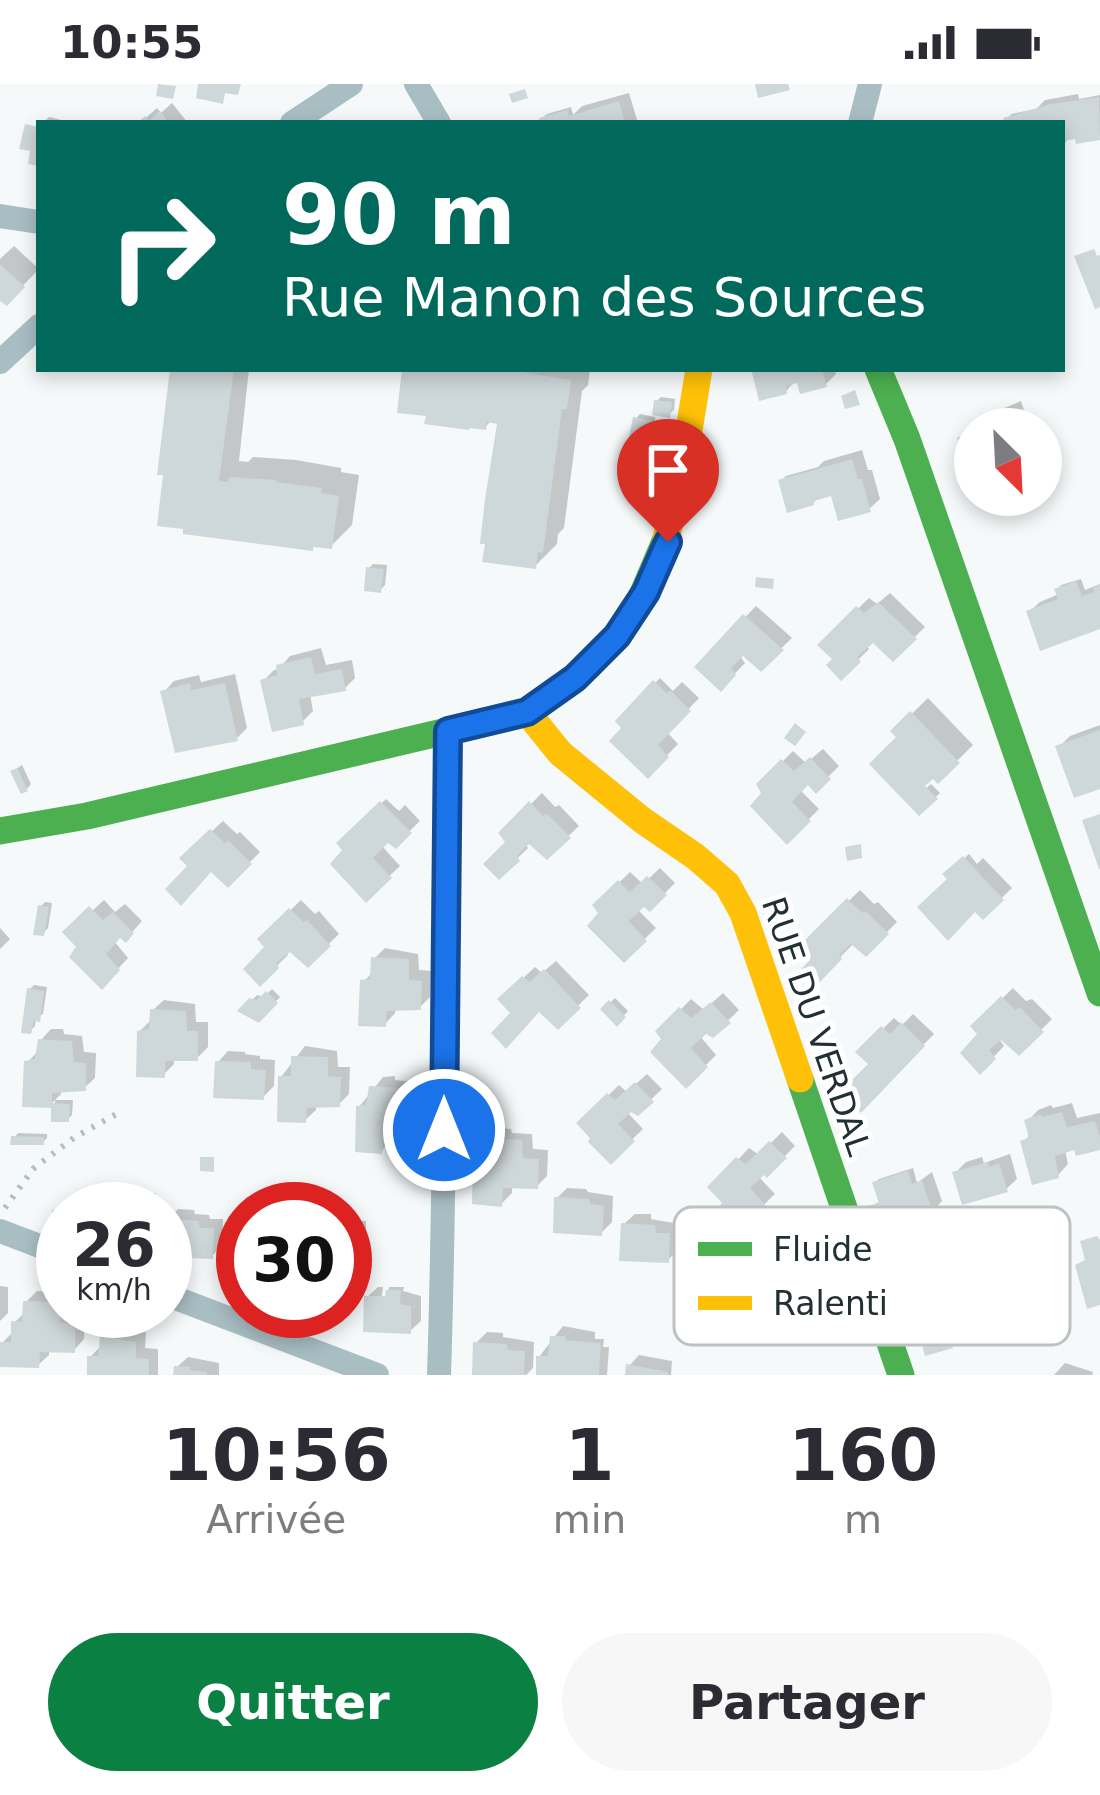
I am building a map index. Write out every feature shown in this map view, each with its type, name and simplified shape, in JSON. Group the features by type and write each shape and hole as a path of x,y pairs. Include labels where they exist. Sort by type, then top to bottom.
{"street":[{"path":"297,120 351,84"},
{"path":"416,84 437,120"},
{"path":"861,120 870,84"},
{"path":"0,216 36,222"},
{"path":"0,362 36,329"},
{"path":"0,831 87,816 527,712 575,678 617,636 646,592 668,542 698,372"},
{"path":"879,372 907,439 1100,993"},
{"name":"RUE DU VERDAL","path":"527,712 560,753 727,884 743,913 844,1207"},
{"path":"439,1375 448,731"},
{"path":"0,1231 36,1245"},
{"path":"192,1304 377,1375"},
{"name":"RUE DU VERDAL","path":"891,1345 901,1375"}],"path":[{"path":"0,1215 34,1169 75,1137 120,1112"}],"building":[{"path":"158,84 176,86 173,99 156,96"},
{"path":"198,84 241,84 238,95 225,93 223,104 196,98"},
{"path":"755,84 788,84 790,90 758,98"},
{"path":"525,89 528,98 512,103 509,94"},
{"path":"1099,97 1100,140 1076,144 1075,139 1065,141 1065,120 1003,118"},
{"path":"619,101 624,120 539,118 567,110 569,116"},
{"path":"25,124 36,126 36,165 28,164 30,151 19,149"},
{"path":"1094,249 1100,255 1100,307 1095,309 1074,256"},
{"path":"0,264 25,287 7,306 0,301"},
{"path":"170,372 234,372 219,481 228,482 229,477 276,480 339,496 332,549 313,547 313,551 183,534 183,529 157,526 163,475 157,475"},
{"path":"402,372 522,372 571,380 567,409 562,409 543,553 538,552 536,569 482,562 485,544 480,544 497,424 487,422 486,430 469,430 424,424 426,416 397,413"},
{"path":"752,372 823,372 827,387 800,394 797,383 786,386 787,394 759,401"},
{"path":"855,390 860,405 845,409 841,396"},
{"path":"654,400 672,402 670,418 652,415"},
{"path":"633,417 653,421 649,440 629,436"},
{"path":"852,459 871,512 838,521 831,496 787,513 778,480"},
{"path":"366,567 384,569 381,593 364,591"},
{"path":"756,577 774,579 773,589 755,587"},
{"path":"1076,581 1082,596 1100,584 1100,629 1040,651 1026,611 1058,599 1054,589"},
{"path":"878,602 917,639 893,662 873,643 841,681 826,665 832,659 817,645 856,606 864,613"},
{"path":"743,614 784,650 761,672 743,656 731,668 736,675 721,692 694,667"},
{"path":"311,657 315,674 342,669 346,691 299,699 304,725 272,732 260,680 277,675 276,665"},
{"path":"653,680 691,711 658,745 669,757 648,779 609,741 621,728 615,721"},
{"path":"190,683 191,690 225,683 238,741 175,753 160,691"},
{"path":"910,711 960,763 938,784 933,779 925,786 938,799 919,816 869,764 896,737 890,731"},
{"path":"795,723 806,732 795,746 784,738"},
{"path":"1100,730 1100,789 1074,798 1055,746"},
{"path":"810,757 831,779 816,794 808,785 792,802 811,821 787,845 750,806 761,793 756,784 781,759 794,771"},
{"path":"17,768 28,791 21,794 10,771"},
{"path":"380,801 412,833 396,849 388,843 373,858 392,878 366,903 330,864 342,850 336,843"},
{"path":"529,801 571,838 547,860 529,844 517,856 520,861 499,880 483,864 505,842 498,833"},
{"path":"1100,814 1100,869 1099,869 1082,820"},
{"path":"210,829 252,864 228,888 211,872 181,906 165,889 187,866 179,858"},
{"path":"861,844 862,858 847,861 845,847"},
{"path":"963,856 1004,900 983,920 975,912 948,941 917,907"},
{"path":"647,876 667,895 650,912 644,907 629,921 647,941 624,963 587,926 598,913 592,905 618,880 630,892"},
{"path":"847,898 889,934 866,957 851,944 817,985 801,969 810,960 798,947"},
{"path":"38,905 49,907 44,936 33,935"},
{"path":"89,906 103,920 113,912 134,933 126,943 120,938 106,954 120,970 102,990 69,957 76,947 62,932"},
{"path":"289,908 331,946 308,968 290,952 260,987 243,969 264,947 257,939"},
{"path":"371,957 409,959 409,980 422,981 421,1010 387,1011 386,1027 358,1026 360,980 370,979"},
{"path":"544,969 581,1008 558,1030 539,1012 506,1049 491,1033 510,1013 497,999 522,976 530,982"},
{"path":"27,988 44,991 40,1022 34,1021 31,1034 21,1033"},
{"path":"266,991 278,1003 259,1023 237,1011 249,998 257,1000"},
{"path":"1001,996 1015,1010 1020,1007 1044,1032 1019,1056 1001,1040 989,1050 996,1059 980,1075 960,1053 977,1034 970,1026"},
{"path":"609,1000 626,1017 617,1027 600,1009"},
{"path":"711,1002 731,1023 713,1038 706,1034 691,1048 708,1067 686,1089 650,1052 661,1039 655,1031 679,1007 691,1018"},
{"path":"150,1009 186,1011 187,1031 198,1031 198,1061 165,1061 165,1078 136,1077 137,1031 149,1029"},
{"path":"901,1022 925,1046 861,1113 844,1096 853,1086 849,1083 868,1064 855,1052 881,1026 890,1034"},
{"path":"38,1039 72,1041 74,1062 86,1063 86,1091 52,1093 52,1103 70,1104 69,1122 51,1122 51,1108 22,1107 24,1061 35,1059"},
{"path":"291,1056 328,1057 328,1076 341,1077 340,1107 307,1108 306,1123 277,1122 278,1076 291,1076"},
{"path":"215,1061 251,1062 251,1069 266,1070 264,1100 213,1098"},
{"path":"635,1082 654,1102 638,1116 631,1112 618,1124 635,1141 611,1165 576,1123 607,1093 615,1100"},
{"path":"369,1086 405,1088 406,1107 419,1108 418,1137 384,1137 382,1154 355,1152 356,1106 366,1105"},
{"path":"1062,1112 1067,1127 1095,1121 1100,1150 1055,1156 1059,1178 1032,1185 1020,1141 1029,1138 1024,1120"},
{"path":"11,1136 44,1137 44,1145 10,1145"},
{"path":"486,1138 522,1140 523,1158 539,1159 538,1189 503,1188 502,1207 472,1204 473,1159 485,1158"},
{"path":"769,1141 787,1158 750,1188 765,1207 722,1207 707,1187 736,1157 746,1164"},
{"path":"200,1157 214,1157 214,1172 200,1171"},
{"path":"988,1162 989,1167 999,1163 1008,1192 962,1205 952,1172"},
{"path":"908,1171 912,1184 922,1180 931,1207 864,1207 879,1203 872,1182"},
{"path":"554,1197 589,1199 591,1204 604,1206 602,1236 553,1233"},
{"path":"192,1220 198,1221 200,1228 214,1228 213,1259 192,1258"},
{"path":"621,1223 655,1225 656,1233 670,1233 669,1263 619,1261"},
{"path":"1097,1236 1100,1305 1087,1309 1075,1265 1085,1260 1080,1241"},
{"path":"386,1290 401,1290 400,1304 411,1306 411,1334 372,1332 372,1296 385,1296"},
{"path":"23,1301 36,1301 36,1338 75,1338 75,1353 40,1352 39,1368 0,1367 0,1342 11,1342 11,1321 22,1322"},
{"path":"550,1336 601,1343 599,1375 536,1375 536,1356 548,1356"},
{"path":"100,1338 136,1342 136,1358 149,1359 149,1375 87,1375 87,1356 98,1356"},
{"path":"473,1342 507,1344 508,1350 525,1351 524,1375 472,1375"},
{"path":"922,1345 952,1345 953,1348 925,1356"},
{"path":"626,1364 668,1372 668,1375 625,1375"},
{"path":"174,1366 190,1367 207,1375 173,1375"}],"traffic: fast":[{"path":"879,372 907,439 1100,993"},
{"path":"0,831 87,816 527,712 588,667 619,634 638,605 666,539"},
{"path":"800,1079 844,1207"},
{"path":"891,1345 901,1375"}],"traffic: slow":[{"path":"666,539 699,372"},
{"path":"527,712 560,753 727,884 743,913 800,1079"}],"route":[{"path":"444,1130 448,731 527,712 575,678 617,636 646,592 668,542"}]}
